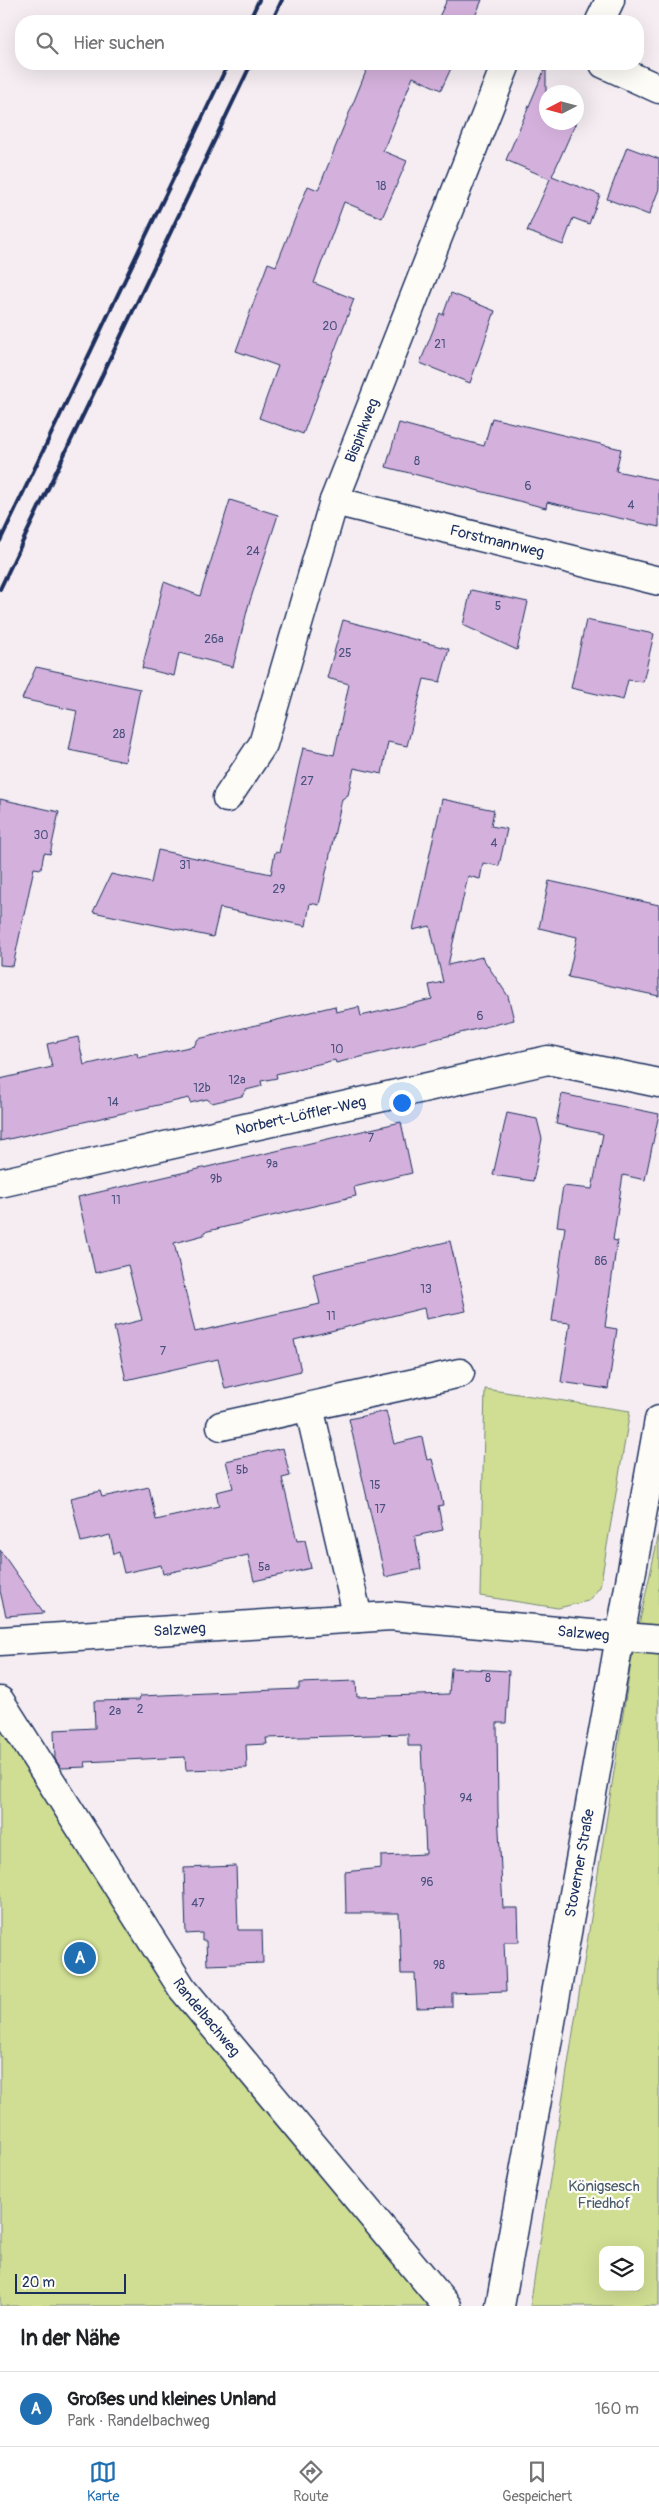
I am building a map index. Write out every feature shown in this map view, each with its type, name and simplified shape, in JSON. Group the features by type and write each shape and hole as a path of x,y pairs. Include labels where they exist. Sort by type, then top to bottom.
{"street":[{"path":"603,15 610,0"},
{"name":"Bispinkweg","path":"226,798 263,744 334,501 504,70"},
{"path":"617,70 659,89"},
{"name":"Forstmannweg","path":"334,501 659,581"},
{"name":"Norbert-Löffler-Weg","path":"0,1183 548,1060 659,1083"},
{"path":"221,1426 460,1373"},
{"path":"309,1407 358,1618"},
{"name":"Stoverner Straße","path":"500,2306 659,1420"},
{"name":"Salzweg","path":"0,1641 391,1616 620,1635 659,1640"},
{"name":"Randelbachweg","path":"0,1701 182,1988 447,2306"}],"green space":[{"path":"485,1389 630,1411 600,1587 588,1601 558,1608 480,1596"},
{"name":"Königsesch Friedhof","path":"659,1533 659,2306 530,2306 632,1657"},
{"path":"0,1695 131,1916 445,2306 0,2306"}],"building":[{"path":"447,0 482,0 476,15 440,15"},
{"path":"367,70 450,70 441,90 413,77 383,151 407,161 382,218 344,202 314,283 354,299 303,434 259,418 278,366 236,351 268,263 276,266 308,186 318,190"},
{"path":"544,70 546,70 546,85 539,85 539,130 572,130 552,176 600,195 589,224 573,218 563,245 527,231 550,179 506,160"},
{"path":"627,147 659,159 659,189 649,215 607,199"},
{"path":"451,293 495,311 470,383 420,363 440,313 443,315"},
{"path":"492,418 621,449 616,471 659,480 659,527 547,502 546,508 386,467 399,423 484,446"},
{"path":"230,500 278,515 248,607 233,667 179,653 174,676 142,668 164,582 200,596"},
{"path":"471,590 528,602 517,650 463,625"},
{"path":"343,620 449,649 440,682 424,679 407,746 388,742 382,774 354,768 348,795 342,799 319,905 310,903 306,926 220,908 213,937 93,912 111,874 151,883 158,850 271,874 275,852 279,853 303,748 334,755 349,684 327,678"},
{"path":"586,620 654,634 643,682 628,680 623,700 571,688"},
{"path":"36,667 140,689 125,762 69,750 77,711 22,699"},
{"path":"0,799 59,812 50,854 44,853 41,869 34,868 13,966 0,965"},
{"path":"442,799 494,810 491,826 507,829 499,866 483,863 480,879 468,876 448,965 482,957 508,996 514,1020 336,1063 335,1060 276,1074 277,1078 261,1081 262,1086 246,1090 242,1096 212,1103 207,1099 190,1103 189,1098 0,1141 0,1079 52,1067 47,1044 78,1037 84,1065 137,1053 138,1058 194,1046 198,1039 335,1006 336,1012 359,1007 361,1016 432,999 429,985 443,982 430,926 413,930"},
{"path":"549,881 659,905 659,996 568,977 577,937 539,928"},
{"path":"562,1094 659,1114 645,1180 623,1175 613,1240 617,1241 605,1327 617,1329 608,1389 561,1382 570,1323 552,1321 565,1227 557,1226 563,1186 592,1189 603,1134 556,1124"},
{"path":"507,1113 537,1119 542,1139 533,1181 493,1175"},
{"path":"401,1122 412,1173 354,1187 356,1196 204,1232 204,1235 174,1243 195,1332 320,1304 313,1274 450,1241 466,1311 426,1319 424,1308 294,1340 301,1371 225,1389 218,1359 126,1380 114,1327 142,1320 128,1265 95,1273 78,1197"},
{"path":"386,1411 394,1444 422,1437 427,1460 432,1459 438,1482 443,1505 438,1506 443,1530 415,1536 421,1569 385,1577 349,1419"},
{"path":"283,1448 290,1476 282,1478 297,1541 305,1540 311,1568 254,1581 248,1555 163,1574 161,1565 124,1573 119,1552 114,1554 110,1535 81,1542 71,1498 100,1491 102,1497 149,1487 156,1520 219,1506 216,1492 233,1488 226,1461"},
{"path":"0,1550 44,1613 6,1616 0,1591"},
{"path":"451,1668 509,1671 506,1723 497,1723 498,1811 503,1908 518,1908 519,1942 504,1942 506,1991 452,1993 452,2007 417,2008 415,1974 401,1974 399,1913 346,1913 345,1872 381,1868 381,1856 426,1854 421,1746 408,1746 408,1734 266,1738 267,1744 246,1745 247,1768 186,1770 185,1757 85,1762 86,1767 61,1768 55,1759 54,1730 95,1728 94,1701 139,1700 140,1696 299,1689 299,1683 356,1681 357,1697 449,1694"},
{"path":"236,1866 238,1930 262,1930 263,1963 207,1965 206,1941 202,1941 202,1933 186,1934 184,1868"}],"railway":[{"path":"252,15 259,0"},
{"path":"275,15 282,0"},
{"path":"0,541 225,70"},
{"path":"0,589 248,70"}],"place":[{"name":"Großes und kleines Unland","path":"80,1958"}]}
